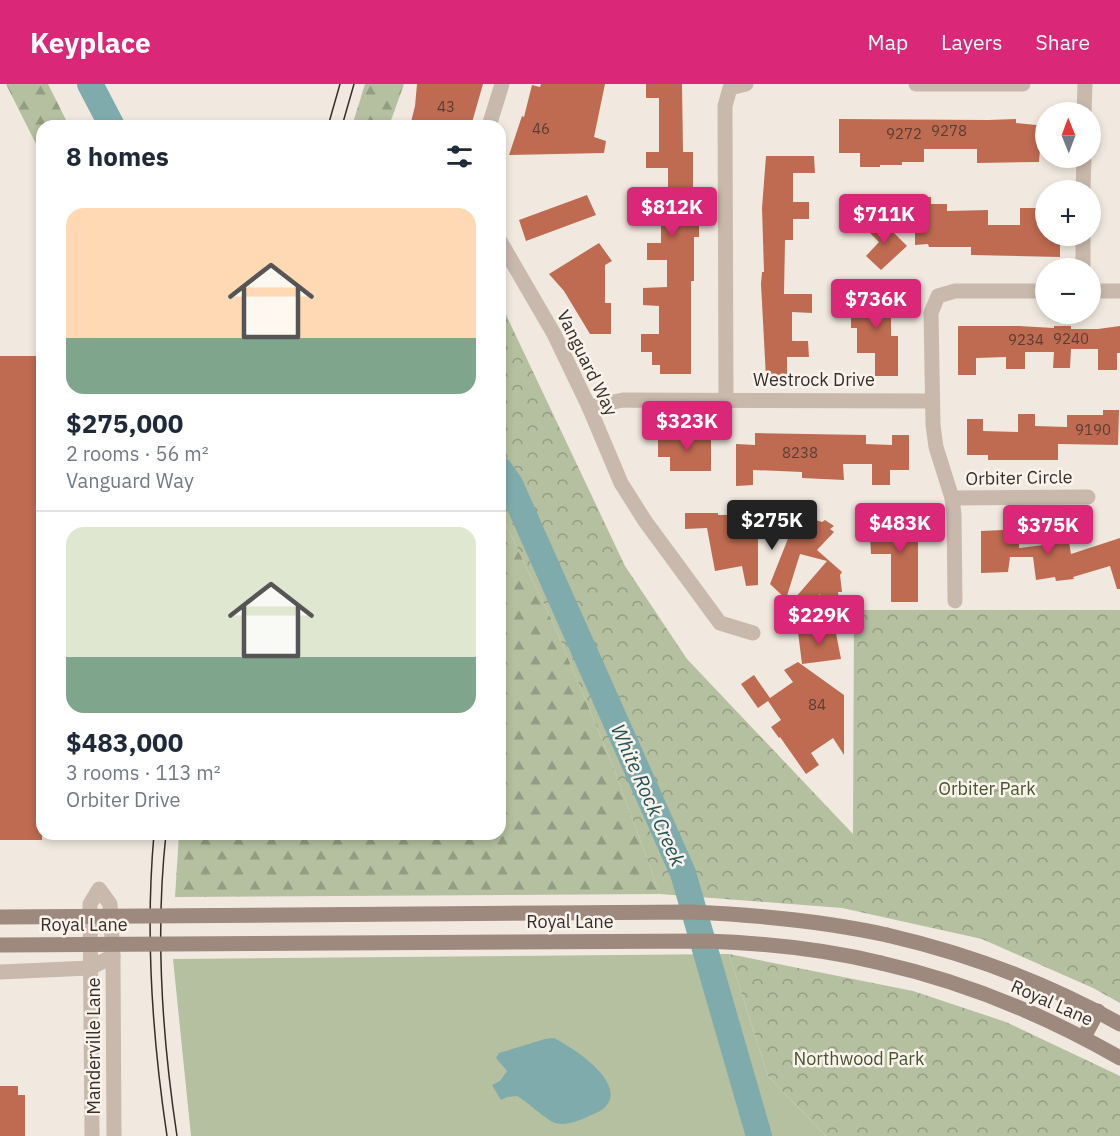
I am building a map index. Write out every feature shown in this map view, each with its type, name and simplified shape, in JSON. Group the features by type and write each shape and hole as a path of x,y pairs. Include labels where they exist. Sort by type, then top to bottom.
{"main road":[{"name":"Royal Lane","path":"0,917 693,912 753,915 852,927 985,962 1064,994 1120,1024"},
{"name":"Royal Lane","path":"1,945 706,941 760,943 881,963 968,987 1084,1037 1120,1058"},
{"path":"1084,1037 1098,1011"}],"street":[{"path":"491,120 502,84"},
{"path":"726,399 725,106 730,88 746,84"},
{"path":"916,84 1023,84"},
{"path":"1084,102 1085,84"},
{"name":"Vanguard Way","path":"506,251 554,334 589,407 621,483 645,521 720,623 753,633"},
{"path":"955,601 954,515 952,498 936,447 932,401 932,313 938,296 955,291 1035,291"},
{"path":"1101,291 1120,291"},
{"name":"Westrock Drive","path":"589,407 623,400 932,401"},
{"name":"Orbiter Circle","path":"952,498 1088,497"},
{"name":"Manderville Lane","path":"92,1136 90,904 99,889 110,903 113,956 114,1136"},
{"name":"Manderville Lane","path":"0,972 90,968 113,956"}],"green space":[{"path":"6,84 48,84 66,120 36,120 36,144"},
{"path":"365,84 404,84 391,120 354,120"},
{"name":"Orbiter Park","path":"506,315 625,566 687,659 853,834 854,610 1120,610 1120,1003 1093,988 982,939 842,908 660,894 613,766 556,629 506,525"},
{"path":"506,525 556,629 613,766 660,894 175,897 179,840 506,840"},
{"path":"729,954 768,1076 826,1136 191,1136 173,959"},
{"name":"Northwood Park","path":"729,954 913,991 1006,1022 1120,1076 1120,1136 826,1136 768,1076"}],"water":[{"path":"554,1038 583,1057 603,1076 609,1086 611,1096 607,1105 600,1111 580,1120 559,1124 551,1121 517,1096 501,1100 492,1085 500,1081 507,1071 496,1058 499,1053"}],"building":[{"path":"417,84 483,84 473,120 412,120"},
{"path":"541,84 605,84 594,137 606,141 604,153 509,155 522,116 524,117 532,85 540,87"},
{"path":"646,84 682,84 683,152 693,152 693,196 699,196 699,237 694,237 694,281 691,281 691,374 660,374 660,365 652,365 652,352 641,352 641,334 659,334 659,306 643,305 643,288 667,287 667,260 647,260 647,243 661,243 661,214 645,214 645,196 668,196 668,168 646,168 646,152 659,152 659,98 646,98"},
{"path":"839,119 1016,119 1016,123 1035,125 1035,162 977,163 977,149 924,149 924,162 860,167 860,153 839,153"},
{"path":"766,156 814,156 815,173 793,173 793,202 809,202 809,219 793,219 793,240 785,240 784,294 812,294 812,313 792,312 792,341 808,341 809,357 787,357 787,377 766,378 761,284 762,272 764,272 762,208"},
{"path":"587,195 596,215 526,241 519,220"},
{"path":"918,197 931,197 931,204 947,204 947,211 988,210 988,225 1020,225 1020,208 1035,208 1035,246 1060,246 1060,257 971,255 971,247 915,245 915,208 918,208"},
{"path":"879,218 907,246 881,270 866,256 879,242 867,230"},
{"path":"599,243 612,261 605,265 605,303 611,303 611,334 590,334 564,291 549,274"},
{"path":"856,289 888,289 891,336 898,336 898,376 875,376 875,353 857,353 857,328 851,328 851,308 856,308"},
{"path":"958,326 1054,328 1054,326 1071,326 1071,329 1098,329 1120,326 1120,353 1117,353 1117,370 1098,370 1098,349 1071,349 1070,368 1053,368 1054,352 1025,352 1025,369 1006,369 1006,357 976,358 976,375 958,375"},
{"path":"0,356 36,356 36,840 0,840"},
{"path":"1103,410 1119,410 1118,445 1058,444 1058,460 988,460 988,455 967,455 967,419 983,419 983,431 1018,432 1018,414 1035,414 1035,426 1067,427 1067,415 1103,415"},
{"path":"755,433 866,435 866,444 892,445 892,435 909,435 909,470 890,470 890,485 872,485 872,464 843,464 844,480 802,478 802,472 753,470 753,485 736,486 736,444 755,445"},
{"path":"676,434 704,434 704,437 711,437 711,471 670,471 670,457 658,457 658,437 676,437"},
{"path":"685,513 793,514 812,521 812,519 822,522 825,520 834,526 830,529 834,532 817,550 842,572 840,575 842,592 838,592 841,610 823,612 820,594 805,606 795,598 827,561 800,554 786,599 770,584 791,531 758,531 758,585 746,586 742,566 715,571 707,528 685,529"},
{"path":"887,514 918,514 918,602 891,602 891,554 871,554 870,536 875,537 875,526 887,526"},
{"path":"1003,527 1019,527 1019,548 1069,542 1071,554 1120,538 1120,589 1117,589 1110,566 1073,577 1074,579 1056,581 1055,577 1036,580 1033,557 1010,557 1008,572 981,573 981,531 1003,530"},
{"path":"835,628 841,659 802,664 798,632"},
{"path":"798,662 844,695 844,755 833,738 811,753 819,765 806,774 771,727 781,720 768,701 758,708 741,684 754,675 770,698 793,682 784,670"},
{"path":"0,1086 18,1086 18,1095 25,1095 25,1136 0,1136"}],"waterway":[{"name":"White Rock Creek","path":"90,84 109,120"},
{"name":"White Rock Creek","path":"506,478 683,873 759,1136"}],"tram line":[{"path":"330,120 340,84"},
{"path":"344,120 354,84"},
{"path":"154,840 150,948 157,1061 167,1136"},
{"path":"166,840 161,909 162,985 167,1061 177,1136"}]}
